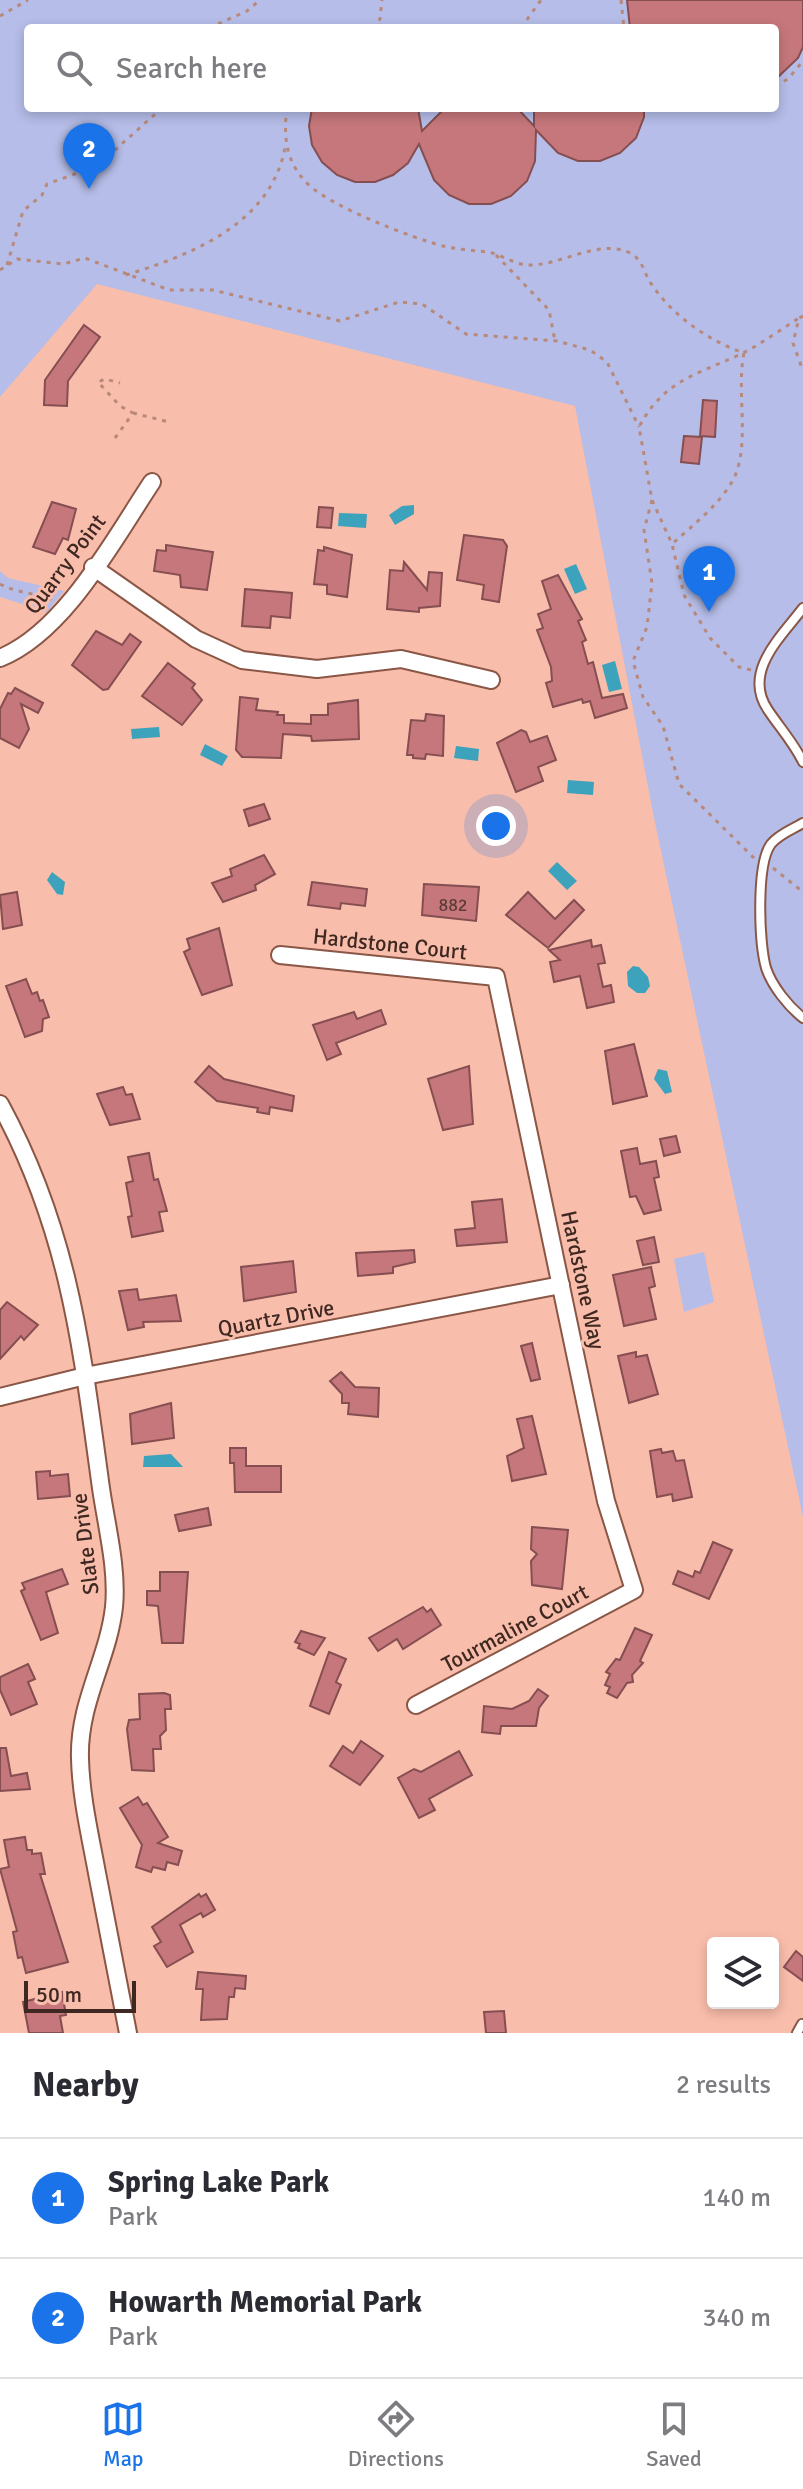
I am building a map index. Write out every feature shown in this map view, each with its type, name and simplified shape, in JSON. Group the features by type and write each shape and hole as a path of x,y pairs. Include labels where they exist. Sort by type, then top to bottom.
{"street":[{"name":"Quarry Point","path":"0,658 22,649 65,606 152,482"},
{"path":"93,567 196,639 242,660 317,669 401,659 491,680"},
{"name":"Hardstone Court","path":"280,955 496,977"},
{"name":"Hardstone Way","path":"496,977 606,1501 634,1590"},
{"name":"Slate Drive","path":"0,1104 38,1181 59,1241 85,1376 114,1604 109,1636 87,1695 80,1758 87,1819 128,2033"},
{"name":"Quartz Drive","path":"0,1397 85,1376 561,1285"},
{"name":"Tourmaline Court","path":"416,1705 634,1590"}],"lane":[{"path":"803,608 759,671 761,696 766,709 792,740 803,762"},
{"path":"803,823 771,844 763,862 762,948 767,970 778,991 803,1018"}],"path":[{"path":"0,16 28,0"},
{"path":"218,24 247,11 260,0"},
{"path":"381,24 382,0"},
{"path":"524,24 541,0"},
{"path":"621,0 622,23"},
{"path":"376,24 380,19"},
{"path":"779,84 788,79 803,61"},
{"path":"7,265 23,211 42,195 47,184 97,166 158,112"},
{"path":"126,275 189,255 257,207 281,171 287,112"},
{"path":"285,147 310,186 340,205 442,246 494,254 526,265 614,248 631,253 643,263 651,285 680,314 713,343 744,353"},
{"path":"494,254 549,310 555,341"},
{"path":"0,270 17,259 63,264 85,258 169,290 213,290 340,321 399,302 422,304 466,334 555,341 590,350 607,362 639,427 652,500 672,544 684,595 694,615 739,667 759,671"},
{"path":"639,427 656,398 679,379 744,353 801,317"},
{"path":"801,317 793,343 803,371"},
{"path":"672,544 701,519 734,477 740,452 740,373 744,353"},
{"path":"120,383 105,379 98,382 120,406 133,413 169,422"},
{"path":"115,438 133,413"},
{"path":"652,500 644,530 652,583 647,627 633,661 639,685 643,697 663,726 679,784 755,858"},
{"path":"0,584 21,595 41,595 65,606"},
{"path":"770,865 803,892"}],"shaded area":[{"path":"0,0 803,0 803,1517 654,818 575,406 97,284 0,397"},
{"path":"414,505 414,514 395,525 389,515 402,506"},
{"path":"339,513 367,514 366,528 338,526"},
{"path":"576,564 587,589 575,594 564,569"},
{"path":"0,571 8,578 64,591 47,612 0,597"},
{"path":"615,661 622,689 609,692 602,665"},
{"path":"159,727 160,737 132,739 131,729"},
{"path":"205,744 228,756 222,766 200,755"},
{"path":"456,746 479,749 478,761 454,758"},
{"path":"568,780 594,782 593,795 567,793"},
{"path":"557,862 577,881 567,890 548,871"},
{"path":"52,872 65,882 63,895 57,894 47,880"},
{"path":"633,966 639,967 648,977 650,986 645,993 637,993 628,986 627,972"},
{"path":"658,1069 667,1071 672,1092 665,1094 654,1079"},
{"path":"704,1252 714,1302 684,1312 674,1259"},
{"path":"171,1454 183,1467 143,1467 144,1456"}],"building":[{"path":"627,0 803,0 803,47 798,58 779,76 779,24 630,24"},
{"path":"311,112 419,112 422,131 441,112 521,112 534,126 534,112 644,112 636,138 620,153 600,161 578,161 558,153 536,130 535,161 527,181 511,196 491,204 469,204 449,195 434,180 419,144 408,163 393,175 375,182 355,182 337,175 322,162 312,145 309,126"},
{"path":"84,325 100,337 68,381 67,406 44,405 45,380"},
{"path":"703,400 717,401 715,437 700,436"},
{"path":"684,436 702,437 699,464 681,462"},
{"path":"52,502 76,509 68,540 63,538 55,554 33,547"},
{"path":"319,507 333,508 331,528 317,527"},
{"path":"464,535 503,540 507,546 499,602 482,599 484,585 457,580"},
{"path":"166,545 213,552 207,590 181,587 180,575 154,571 157,550 166,551"},
{"path":"324,547 352,555 347,597 327,594 327,585 314,584 318,550 324,551"},
{"path":"404,562 427,590 429,572 442,573 440,606 419,608 419,612 387,609 390,570 403,571"},
{"path":"558,575 582,619 578,621 586,640 582,642 588,664 593,662 602,698 623,694 627,708 595,718 590,701 583,703 582,699 553,707 546,683 552,681 551,667 537,630 543,628 538,614 551,609 542,581"},
{"path":"245,589 292,593 290,618 271,616 270,628 242,626"},
{"path":"96,631 122,645 130,634 141,642 108,689 103,690 72,665"},
{"path":"168,663 195,684 192,688 202,700 182,725 142,696"},
{"path":"15,688 43,703 38,713 21,704 29,729 19,748 0,738 0,709 8,693 11,694"},
{"path":"240,697 258,699 256,710 278,712 277,715 284,715 284,723 311,724 311,715 328,715 328,704 358,700 359,739 312,741 311,736 283,734 281,758 242,757 236,750"},
{"path":"426,714 444,716 443,756 426,754 425,759 413,758 413,755 407,755 411,720 425,721"},
{"path":"521,730 526,732 530,742 547,736 556,760 538,767 543,781 516,792 497,743"},
{"path":"264,804 270,819 249,826 244,810"},
{"path":"264,855 275,874 255,885 256,890 223,902 212,883 232,876 230,869"},
{"path":"312,882 367,889 365,906 341,903 340,909 308,905"},
{"path":"424,884 479,887 476,921 422,915"},
{"path":"17,892 22,925 3,929 0,895"},
{"path":"528,892 555,919 574,900 584,910 548,948 506,915"},
{"path":"219,928 232,985 202,995 184,952 190,949 187,939"},
{"path":"591,940 592,947 601,945 605,963 598,964 603,987 611,985 614,1002 587,1008 580,976 554,982 550,962 560,960 549,950"},
{"path":"26,979 32,994 37,992 40,1001 43,1000 49,1017 43,1019 42,1031 25,1037 6,986"},
{"path":"381,1010 386,1024 336,1043 341,1054 327,1060 313,1025 354,1012 357,1019"},
{"path":"634,1044 647,1096 613,1104 605,1051"},
{"path":"209,1066 224,1079 294,1096 292,1111 270,1107 269,1114 257,1112 258,1108 217,1101 195,1082"},
{"path":"469,1066 473,1124 443,1130 428,1079"},
{"path":"123,1087 126,1095 132,1094 140,1119 110,1125 97,1094"},
{"path":"676,1136 680,1152 664,1156 660,1139"},
{"path":"637,1148 640,1164 656,1161 659,1177 654,1178 661,1210 644,1214 636,1196 630,1197 621,1151"},
{"path":"149,1153 154,1180 158,1179 167,1211 159,1212 163,1231 132,1237 126,1183 133,1181 128,1157"},
{"path":"502,1199 507,1242 457,1246 455,1230 475,1228 472,1202"},
{"path":"654,1237 659,1262 643,1265 637,1241"},
{"path":"414,1250 415,1262 393,1267 393,1273 358,1276 356,1253"},
{"path":"293,1261 296,1292 244,1301 241,1267"},
{"path":"651,1267 655,1286 649,1288 656,1319 624,1326 613,1275"},
{"path":"137,1289 139,1300 176,1295 181,1321 143,1322 144,1327 128,1330 119,1291"},
{"path":"7,1302 38,1325 24,1340 21,1336 0,1359 0,1310"},
{"path":"532,1343 540,1379 531,1381 521,1346"},
{"path":"636,1352 636,1357 647,1355 658,1394 629,1403 618,1356"},
{"path":"341,1372 355,1387 379,1388 378,1417 348,1414 349,1403 342,1403 342,1394 330,1381"},
{"path":"171,1403 174,1438 132,1444 130,1414"},
{"path":"532,1416 546,1474 512,1481 507,1456 524,1448 517,1419"},
{"path":"230,1448 246,1448 246,1466 281,1466 281,1492 235,1492"},
{"path":"661,1449 662,1453 673,1451 676,1461 684,1460 692,1497 673,1501 672,1494 657,1497 650,1451"},
{"path":"50,1471 50,1476 68,1474 70,1496 38,1499 36,1472"},
{"path":"208,1508 211,1525 179,1531 175,1515"},
{"path":"532,1527 568,1530 562,1589 532,1585 531,1561 537,1554 531,1549"},
{"path":"713,1542 732,1550 709,1599 673,1584 678,1571 693,1577 695,1571 700,1573"},
{"path":"62,1569 68,1584 46,1592 58,1633 41,1640 21,1591 25,1589 22,1583"},
{"path":"160,1572 188,1572 183,1643 162,1643 158,1606 147,1605 147,1591 160,1591"},
{"path":"423,1607 427,1612 431,1609 441,1625 403,1649 397,1639 378,1651 369,1638"},
{"path":"635,1628 652,1635 640,1661 643,1663 632,1675 633,1682 627,1683 617,1698 607,1693 610,1687 605,1685 610,1674 606,1672 616,1659 620,1660"},
{"path":"301,1631 325,1638 314,1655 298,1648 300,1644 295,1642"},
{"path":"329,1652 346,1659 336,1682 341,1685 329,1714 310,1706"},
{"path":"28,1664 35,1679 28,1682 37,1704 11,1715 0,1690 0,1677"},
{"path":"538,1689 548,1696 539,1708 536,1726 501,1726 500,1734 482,1732 484,1706 512,1709 529,1701"},
{"path":"139,1694 170,1695 171,1709 165,1709 166,1730 160,1736 161,1749 153,1749 154,1771 132,1770 127,1729 129,1720 140,1719"},
{"path":"361,1741 383,1756 360,1785 330,1766 343,1746 353,1753"},
{"path":"0,1748 6,1748 11,1776 27,1773 30,1789 0,1791"},
{"path":"459,1751 472,1775 429,1799 435,1810 419,1818 398,1778 414,1769 421,1772"},
{"path":"138,1797 143,1805 147,1803 168,1837 158,1843 182,1851 178,1865 167,1862 165,1870 153,1867 151,1872 136,1867 142,1845 120,1808"},
{"path":"25,1837 27,1850 32,1850 32,1854 41,1853 45,1874 40,1874 68,1962 26,1973 22,1957 18,1958 13,1932 17,1931 0,1869 9,1867 4,1840"},
{"path":"199,1894 201,1897 206,1894 215,1910 203,1917 201,1913 180,1925 193,1952 167,1967 154,1946 161,1942 152,1927"},
{"path":"796,1951 803,1957 803,1981 784,1967"},
{"path":"198,1972 246,1976 245,1989 235,1988 234,1997 229,1997 227,2019 201,2020 203,1989 196,1989"},
{"path":"62,1992 66,2015 60,2016 63,2033 29,2033 23,2002"},
{"path":"504,2011 506,2033 486,2033 484,2012"}],"place":[{"name":"Howarth Memorial Park","path":"89,189"},
{"name":"Spring Lake Park","path":"709,612"}]}
